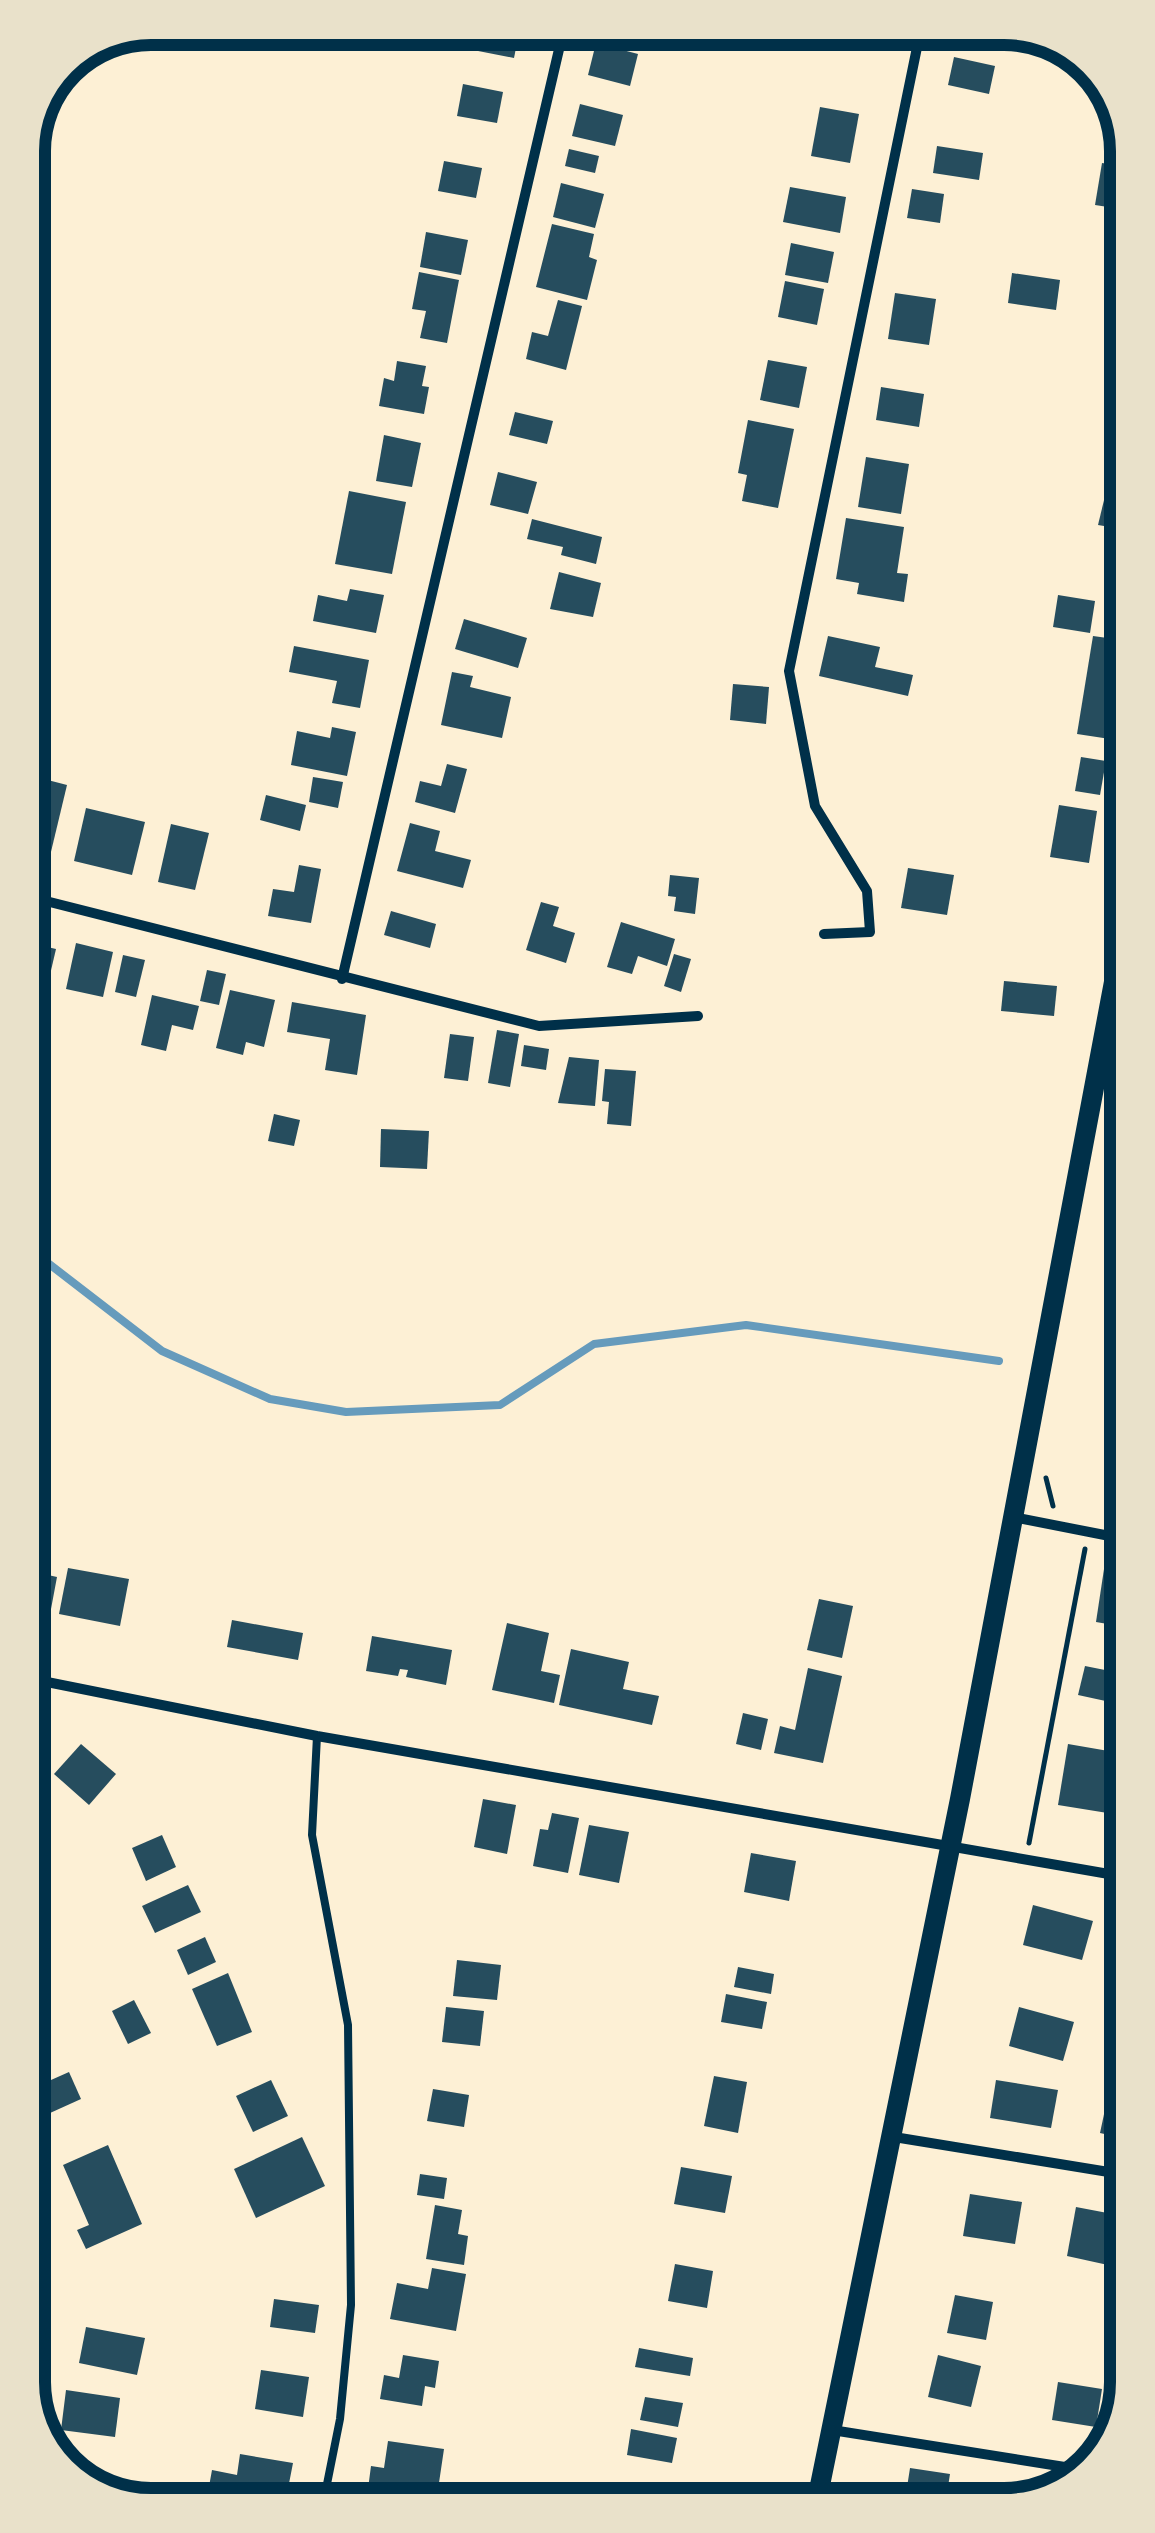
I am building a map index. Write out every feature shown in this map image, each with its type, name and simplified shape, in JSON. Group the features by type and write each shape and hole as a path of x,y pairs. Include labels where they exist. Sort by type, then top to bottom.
{"main road":[{"path":"820,2488 894,2137 1110,1003"}],"street":[{"path":"342,980 560,45"},
{"path":"824,934 870,932 867,891 815,806 789,671 918,45"},
{"path":"45,901 342,980 539,1026 698,1016"},
{"path":"1013,1517 1110,1536"},
{"path":"45,1682 317,1736 1110,1873"},
{"path":"894,2137 1110,2173"},
{"path":"832,2430 1067,2467"}],"lane":[{"path":"317,1736 312,1835 348,2025 351,2305 340,2419 326,2488"}],"path":[{"path":"1026,1858 1088,1532"}],"building":[{"path":"474,45 517,45 514,58 473,50"},
{"path":"596,45 638,54 630,86 588,75"},
{"path":"954,57 995,66 989,94 948,85"},
{"path":"463,84 503,92 497,123 457,116"},
{"path":"580,104 623,115 615,146 572,136"},
{"path":"820,107 859,114 850,163 811,156"},
{"path":"937,146 983,153 979,180 933,173"},
{"path":"569,149 599,156 595,173 565,166"},
{"path":"444,161 482,168 476,198 438,191"},
{"path":"1102,163 1110,164 1110,207 1095,205"},
{"path":"561,183 604,194 595,228 553,217"},
{"path":"790,187 846,197 840,233 783,222"},
{"path":"912,189 944,194 940,223 907,218"},
{"path":"552,224 594,234 589,257 597,260 587,300 536,287"},
{"path":"426,232 468,240 461,275 420,267"},
{"path":"791,243 834,252 828,283 785,275"},
{"path":"419,272 459,280 447,343 420,338 426,311 412,309"},
{"path":"1012,273 1060,280 1056,310 1008,303"},
{"path":"785,281 824,289 817,325 778,317"},
{"path":"895,293 936,299 929,345 888,339"},
{"path":"558,300 582,306 566,370 526,359 532,332 548,336"},
{"path":"768,360 807,367 799,408 760,400"},
{"path":"397,361 426,366 422,386 429,387 424,414 379,406 384,378 394,381"},
{"path":"881,387 924,394 919,427 876,420"},
{"path":"515,412 553,421 547,444 509,435"},
{"path":"748,420 794,429 778,508 742,501 747,475 738,473"},
{"path":"384,435 421,443 412,487 376,481"},
{"path":"866,457 909,464 901,514 858,507"},
{"path":"498,472 537,482 528,514 490,505"},
{"path":"1110,475 1110,527 1098,525"},
{"path":"349,491 406,502 392,574 335,564"},
{"path":"846,518 904,527 897,573 908,574 904,602 857,594 859,583 836,579"},
{"path":"532,519 602,537 596,564 561,555 563,547 527,539"},
{"path":"559,572 601,583 593,617 550,609"},
{"path":"350,589 384,595 376,633 313,621 318,595 347,601"},
{"path":"1058,595 1095,601 1090,633 1053,627"},
{"path":"464,619 527,638 518,668 455,649"},
{"path":"828,636 880,647 875,667 913,675 908,696 819,676"},
{"path":"1093,636 1110,638 1110,739 1077,734"},
{"path":"294,646 369,660 360,708 332,703 337,681 289,672"},
{"path":"452,672 473,676 470,687 511,697 502,738 441,725"},
{"path":"733,684 769,687 766,724 730,720"},
{"path":"332,727 356,732 347,776 291,765 297,731 330,738"},
{"path":"1081,757 1106,761 1100,795 1075,791"},
{"path":"447,764 467,769 455,813 415,802 420,781 441,786"},
{"path":"313,777 343,782 338,808 309,802"},
{"path":"45,779 67,785 50,856 45,855"},
{"path":"266,795 306,805 300,831 260,820"},
{"path":"1059,805 1097,811 1089,863 1050,857"},
{"path":"86,808 145,822 132,875 74,861"},
{"path":"410,823 440,831 435,851 471,860 463,888 397,871"},
{"path":"171,824 209,833 195,890 158,882"},
{"path":"299,865 321,869 311,923 268,916 273,889 294,892"},
{"path":"908,868 954,875 947,915 901,908"},
{"path":"670,875 699,878 695,914 674,911 676,897 668,896"},
{"path":"541,902 559,907 553,926 575,933 566,963 526,950"},
{"path":"391,911 436,924 430,948 384,935"},
{"path":"621,922 675,939 667,966 638,956 632,974 607,967"},
{"path":"76,943 113,952 103,997 66,989"},
{"path":"45,946 56,949 49,979 45,978"},
{"path":"674,954 691,959 681,992 664,986"},
{"path":"123,955 145,960 136,997 115,992"},
{"path":"207,970 226,974 219,1005 200,1001"},
{"path":"1004,981 1057,986 1054,1016 1001,1011"},
{"path":"230,990 275,1000 264,1047 246,1042 243,1055 216,1048"},
{"path":"152,995 199,1006 193,1030 172,1025 166,1051 141,1045"},
{"path":"292,1002 366,1015 357,1075 325,1070 330,1039 287,1032"},
{"path":"497,1030 519,1034 510,1087 488,1083"},
{"path":"450,1034 474,1037 468,1081 444,1078"},
{"path":"524,1045 549,1049 546,1070 521,1066"},
{"path":"569,1057 599,1060 595,1106 558,1103"},
{"path":"605,1069 636,1071 631,1126 607,1124 609,1102 602,1101"},
{"path":"274,1114 300,1120 294,1146 268,1141"},
{"path":"381,1129 429,1131 427,1169 380,1167"},
{"path":"45,1557 51,1558 48,1575 57,1577 51,1609 45,1608"},
{"path":"68,1568 129,1579 120,1626 59,1614"},
{"path":"1104,1569 1110,1570 1110,1624 1096,1622"},
{"path":"819,1599 853,1606 842,1658 807,1650"},
{"path":"232,1620 303,1633 298,1660 227,1647"},
{"path":"507,1623 549,1633 541,1671 560,1675 554,1703 492,1690"},
{"path":"372,1636 452,1650 446,1685 406,1677 408,1670 400,1669 398,1676 366,1671"},
{"path":"571,1649 629,1662 623,1689 659,1696 652,1725 559,1705"},
{"path":"1085,1666 1110,1671 1110,1702 1078,1695"},
{"path":"808,1668 842,1676 823,1763 774,1753 780,1726 795,1730"},
{"path":"743,1713 768,1719 761,1750 736,1744"},
{"path":"81,1744 116,1774 89,1805 54,1774"},
{"path":"1068,1744 1110,1751 1110,1813 1058,1805"},
{"path":"483,1799 516,1805 507,1854 474,1847"},
{"path":"552,1813 579,1818 568,1873 533,1866 540,1829 548,1830"},
{"path":"589,1825 629,1832 619,1883 579,1875"},
{"path":"162,1835 176,1867 146,1881 132,1848"},
{"path":"751,1853 796,1861 789,1901 744,1892"},
{"path":"188,1885 201,1912 155,1933 142,1906"},
{"path":"1033,1905 1093,1921 1082,1960 1023,1945"},
{"path":"205,1937 216,1962 188,1975 177,1950"},
{"path":"457,1960 501,1965 497,2000 453,1996"},
{"path":"738,1967 774,1974 771,1994 734,1987"},
{"path":"228,1973 252,2032 217,2046 192,1989"},
{"path":"726,1994 767,2002 762,2029 721,2022"},
{"path":"134,2000 151,2033 128,2044 112,2011"},
{"path":"446,2007 484,2011 480,2046 442,2042"},
{"path":"1019,2007 1074,2022 1063,2061 1009,2046"},
{"path":"69,2072 81,2099 45,2115 45,2083"},
{"path":"714,2076 747,2082 738,2133 704,2126"},
{"path":"271,2080 288,2116 253,2132 236,2096"},
{"path":"996,2080 1058,2090 1051,2128 990,2118"},
{"path":"1110,2086 1110,2135 1100,2133"},
{"path":"433,2089 469,2095 464,2127 427,2121"},
{"path":"302,2137 325,2186 256,2218 234,2169"},
{"path":"108,2145 142,2224 86,2249 77,2230 89,2225 63,2165"},
{"path":"681,2167 732,2176 725,2213 674,2204"},
{"path":"420,2174 447,2178 444,2199 417,2195"},
{"path":"970,2194 1022,2202 1015,2244 963,2236"},
{"path":"435,2205 462,2210 458,2234 468,2236 464,2265 426,2259"},
{"path":"1076,2207 1110,2213 1108,2265 1067,2256"},
{"path":"675,2264 713,2271 707,2308 668,2301"},
{"path":"432,2268 466,2274 456,2331 390,2319 397,2283 428,2289"},
{"path":"955,2295 993,2302 986,2340 947,2333"},
{"path":"274,2299 319,2305 315,2333 270,2327"},
{"path":"86,2327 145,2338 137,2375 79,2363"},
{"path":"639,2348 693,2358 690,2376 635,2367"},
{"path":"403,2355 439,2361 435,2388 425,2386 422,2406 380,2399 384,2375 399,2378"},
{"path":"938,2355 981,2366 971,2407 928,2397"},
{"path":"261,2370 309,2377 303,2417 255,2409"},
{"path":"1058,2382 1102,2389 1096,2427 1052,2420"},
{"path":"66,2390 120,2398 115,2437 61,2430"},
{"path":"645,2397 683,2403 678,2427 640,2420"},
{"path":"631,2429 677,2438 672,2463 627,2455"},
{"path":"388,2441 444,2449 438,2488 368,2488 371,2466 384,2468"},
{"path":"240,2454 293,2463 288,2488 209,2488 212,2470 237,2475"},
{"path":"910,2468 950,2474 948,2488 907,2488"}],"waterway":[{"path":"45,1261 162,1351 270,1399 346,1412 500,1405 594,1344 746,1325 999,1361"}]}
